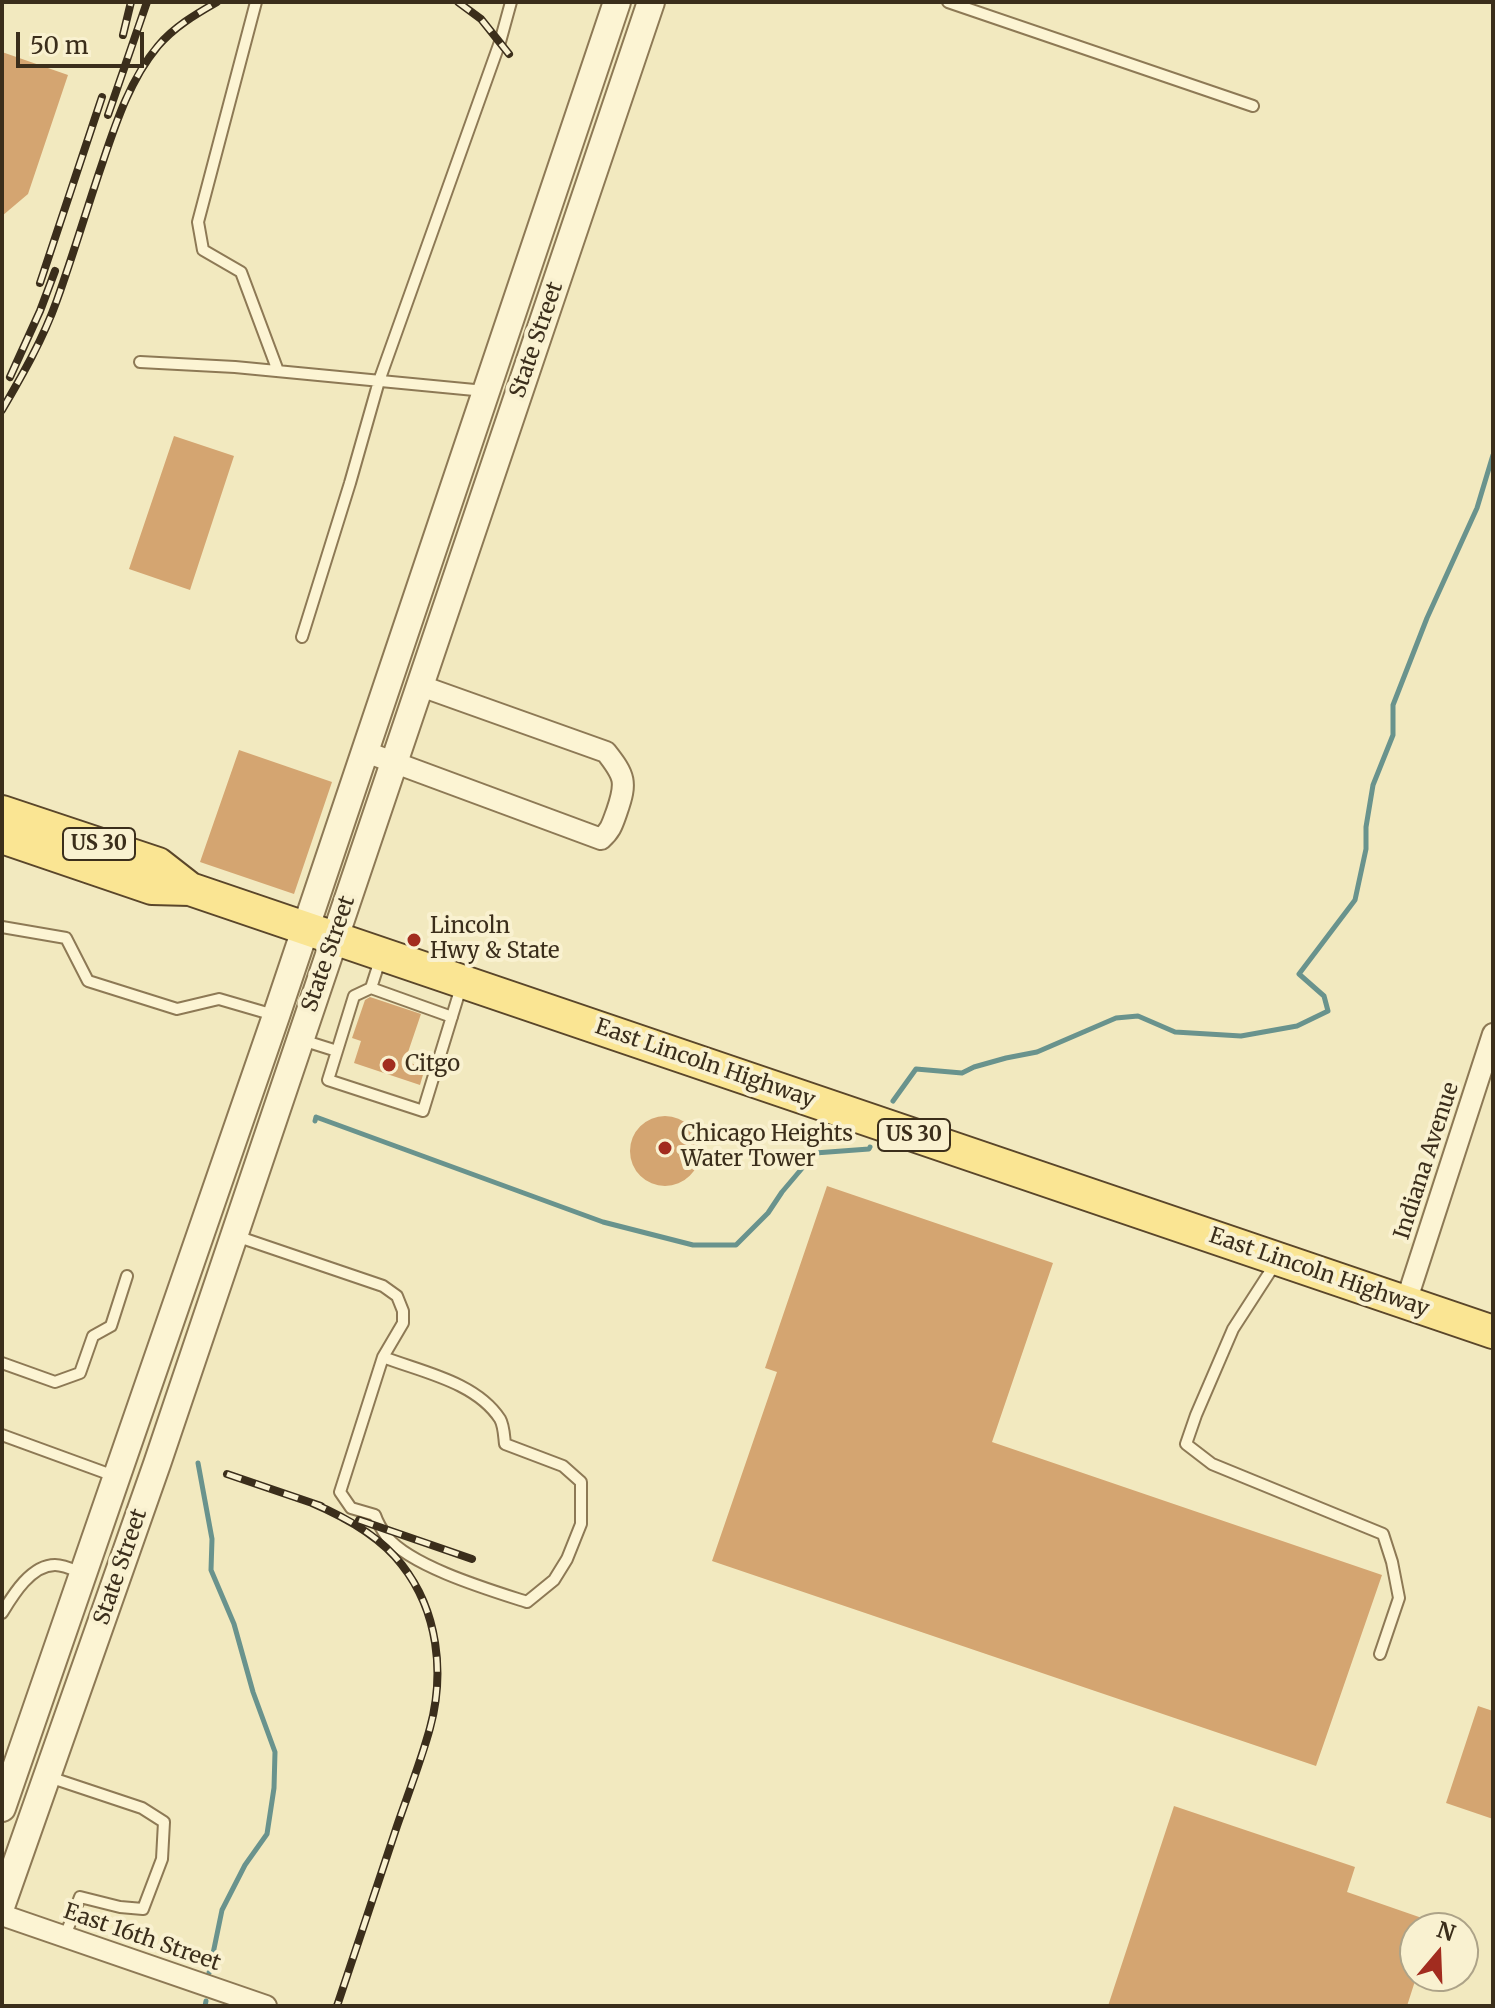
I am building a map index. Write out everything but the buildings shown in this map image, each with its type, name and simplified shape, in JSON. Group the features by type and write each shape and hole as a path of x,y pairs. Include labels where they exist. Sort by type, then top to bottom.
{"main road":[{"name":"East Lincoln Highway","path":"2,812 158,864 190,889"},
{"name":"East Lincoln Highway","path":"2,837 152,888 190,889 1493,1332"}],"street":[{"name":"State Street","path":"2,1904 157,1464 300,1039 320,934 366,752 617,2"},
{"name":"State Street","path":"2,1808 276,1016 320,934 395,763 651,2"},
{"path":"366,752 601,839 610,831 624,790 620,769 606,752 421,686"},
{"name":"Indiana Avenue","path":"1406,1302 1493,1034"},
{"name":"East 16th Street","path":"2,1915 266,2006"}],"lane":[{"path":"256,2 198,222 203,250 241,272 278,371"},
{"path":"302,637 379,381 500,42 511,2"},
{"path":"948,2 1253,106"},
{"path":"140,362 278,371 487,391"},
{"path":"2,927 66,938 88,981 177,1009 219,999 276,1016"},
{"path":"371,988 381,955"},
{"path":"452,1017 371,988 354,996 328,1080 423,1111 452,1017 462,982"},
{"path":"300,1039 337,1051"},
{"path":"234,1235 383,1286 397,1296 403,1311 403,1323 383,1357 340,1492 351,1508 375,1515 389,1540 407,1554 478,1586 527,1602 554,1580 567,1559 581,1524 581,1482 563,1466 505,1444 502,1422 462,1386 383,1357"},
{"path":"1278,1259 1233,1329 1186,1444 1212,1464 1383,1534 1399,1598 1380,1654"},
{"path":"2,1363 55,1382 80,1373 93,1336 111,1326 127,1276"},
{"path":"2,1435 117,1477"},
{"path":"2,1613 16,1591 36,1571 54,1565 83,1573"},
{"path":"47,1776 142,1808 164,1822 162,1859 143,1909 80,1897 65,1936"}],"waterway":[{"path":"893,1101 916,1069 962,1073 1006,1058 1037,1052 1116,1018 1138,1016 1175,1032 1241,1036 1297,1026 1328,1011 1324,996 1299,974 1355,900 1366,849 1373,785 1393,735 1393,705 1427,618 1477,508 1493,455"},
{"path":"315,1121 316,1117 603,1222 693,1245 736,1245 768,1213 815,1153 870,1147"},
{"path":"198,1463 212,1539 211,1570 234,1624 253,1692 275,1752 274,1788 267,1834 245,1865 222,1910 209,1973"},
{"path":"205,2006 206,2001"}],"railway":[{"path":"123,35 131,2"},
{"path":"108,115 147,2"},
{"path":"2,410 51,314 130,90 158,46 193,16 217,2"},
{"path":"458,2 481,19 509,54"},
{"path":"40,283 102,97"},
{"path":"10,377 55,271"},
{"path":"227,1474 321,1506"},
{"path":"312,1503 361,1528 402,1565 424,1602 431,1622 437,1664 435,1707 426,1740 337,2006"},
{"path":"359,1520 472,1559"}],"place":[{"name":"Lincoln Hwy & State","path":"414,940"},
{"name":"Citgo","path":"389,1065"},
{"name":"Chicago Heights Water Tower","path":"665,1148"}]}
